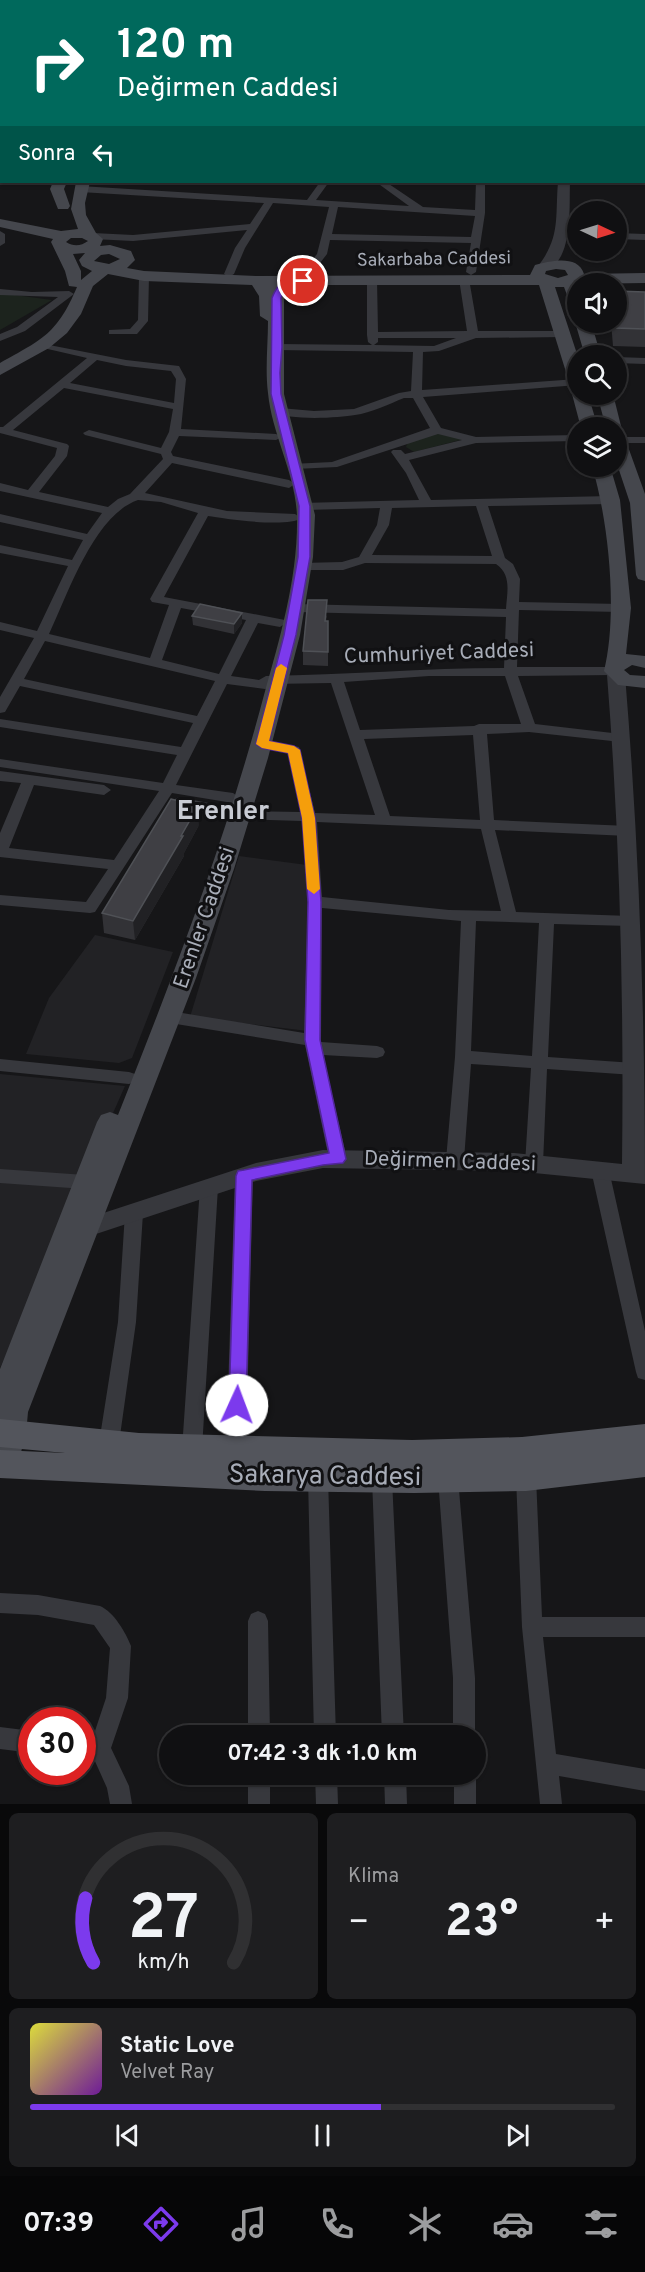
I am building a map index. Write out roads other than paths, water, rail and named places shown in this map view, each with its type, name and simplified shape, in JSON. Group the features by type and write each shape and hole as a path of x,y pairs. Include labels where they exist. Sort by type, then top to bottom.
{"main road":[{"path":"0,362 33,342 53,323 66,293 73,271 63,234 57,189 60,183"},
{"path":"63,234 79,184"},
{"path":"79,184 77,214 93,236"},
{"path":"0,223 34,232 93,236"},
{"path":"0,229 63,234"},
{"name":"Sakarbaba Caddesi","path":"63,234 87,261 107,269 144,276 256,281 298,278 543,274 558,283 567,277"},
{"name":"Sakarbaba Caddesi","path":"93,236 136,262 163,270 372,280 467,275"},
{"path":"0,370 43,345 61,330 73,314 86,284 107,269 126,263 124,254 96,251 66,293"},
{"path":"580,273 645,273"},
{"path":"543,274 567,348"},
{"path":"627,277 645,278"},
{"name":"Erenler Caddesi","path":"13,1423 84,1229 170,1017 223,869 234,808 302,567 300,512 276,394 275,373 278,347 276,298 280,288 298,278"},
{"name":"Erenler Caddesi","path":"256,281 266,290 268,304 265,394 276,437 292,475"},
{"path":"627,461 642,503 645,574"},
{"path":"604,477 611,500 621,608 615,671"},
{"name":"Erenler Caddesi","path":"288,616 292,556 300,512"},
{"path":"615,671 626,660 645,662"},
{"path":"615,671 631,683 645,682"},
{"name":"Erenler Caddesi","path":"21,1354 85,1182 170,976 234,808 262,744 270,682"},
{"path":"0,1382 21,1354"},
{"path":"2,1464 13,1423 21,1354"},
{"name":"Sakarya Caddesi","path":"13,1423 139,1447 236,1451 412,1454 522,1451 645,1438"},
{"name":"Sakarya Caddesi","path":"2,1464 135,1472 318,1478 448,1479 526,1476 645,1463"}],"street":[{"path":"309,203 323,183"},
{"path":"382,183 420,210"},
{"path":"473,335 467,275 476,240 481,183"},
{"path":"543,274 554,258 561,234 564,183"},
{"path":"79,184 270,201 480,213"},
{"path":"229,274 240,248 270,201"},
{"path":"298,278 322,254 334,204"},
{"path":"93,236 113,239 133,238 220,228 254,227"},
{"path":"0,234 0,243"},
{"path":"561,234 567,234"},
{"path":"561,234 571,273"},
{"path":"627,236 645,237"},
{"path":"327,237 476,240"},
{"path":"124,254 133,238"},
{"path":"113,332 133,332 143,321 144,276"},
{"path":"372,280 373,348"},
{"path":"0,292 32,295 66,293"},
{"path":"0,338 21,329 66,293"},
{"path":"372,335 563,334"},
{"path":"278,347 435,349 473,335"},
{"path":"43,345 93,358 175,368 181,379 175,432 167,456 135,496"},
{"path":"418,349 416,394 437,430"},
{"path":"2,430 93,358"},
{"path":"627,360 645,361"},
{"path":"61,384 178,407"},
{"path":"280,411 314,414 355,412 403,394 567,387"},
{"path":"2,430 63,446 61,456 31,494"},
{"path":"89,433 167,456 292,475 333,465 437,430 476,440"},
{"path":"175,432 276,437"},
{"path":"627,436 645,440"},
{"path":"404,458 476,440 567,438"},
{"path":"390,446 404,458 426,504"},
{"path":"0,487 109,511"},
{"path":"0,710 41,637 75,564 109,511 125,499 135,496 150,497 205,512 258,518 387,505 611,500"},
{"path":"481,502 499,560"},
{"path":"364,559 380,533 387,505"},
{"path":"205,512 156,599 253,619 514,609 621,608"},
{"path":"0,518 91,538"},
{"path":"0,549 75,564"},
{"path":"302,567 343,566 364,559 499,560 509,567 514,579 510,671 529,728"},
{"path":"155,662 176,604"},
{"path":"1,904 90,908 165,794 253,619"},
{"name":"Cumhuriyet Caddesi","path":"0,626 224,679 270,682 429,672 615,671"},
{"path":"615,671 628,831 639,1175"},
{"path":"336,679 354,735 372,778 384,821"},
{"path":"16,681 202,721"},
{"path":"0,723 186,752"},
{"path":"354,735 479,728 529,728 621,738"},
{"path":"479,728 484,767 487,826 510,918"},
{"path":"262,744 294,750 309,818 315,902 313,1044 338,1159"},
{"path":"0,763 234,808 309,818 628,831"},
{"path":"0,776 165,794"},
{"path":"28,780 0,852 118,866"},
{"path":"315,902 469,916 630,921"},
{"path":"455,1160 463,1057 469,916"},
{"path":"534,1164 547,920"},
{"path":"170,1017 313,1044 376,1052"},
{"path":"463,1057 634,1069"},
{"path":"0,1065 129,1078"},
{"name":"Değirmen Caddesi","path":"84,1229 244,1176 323,1159 455,1160 534,1164 639,1175"},
{"path":"600,1170 645,1372"},
{"path":"0,1176 85,1182"},
{"path":"236,1451 244,1176"},
{"path":"192,1449 209,1187"},
{"path":"109,1443 127,1322 134,1213"},
{"path":"526,1476 532,1627 551,1804"},
{"path":"318,1478 325,1725"},
{"path":"382,1479 393,1725"},
{"path":"448,1479 464,1678 464,1725"},
{"path":"0,1603 38,1605 100,1616 121,1646 117,1698 96,1738"},
{"path":"258,1621 259,1725"},
{"path":"532,1627 645,1627"},
{"path":"0,1738 18,1740"},
{"path":"96,1755 118,1786 120,1804"},
{"path":"547,1763 645,1780"},
{"path":"259,1785 259,1804"},
{"path":"326,1785 327,1804"},
{"path":"395,1785 396,1804"},
{"path":"465,1785 465,1804"}],"district":[{"name":"Erenler","path":"223,812"}]}
